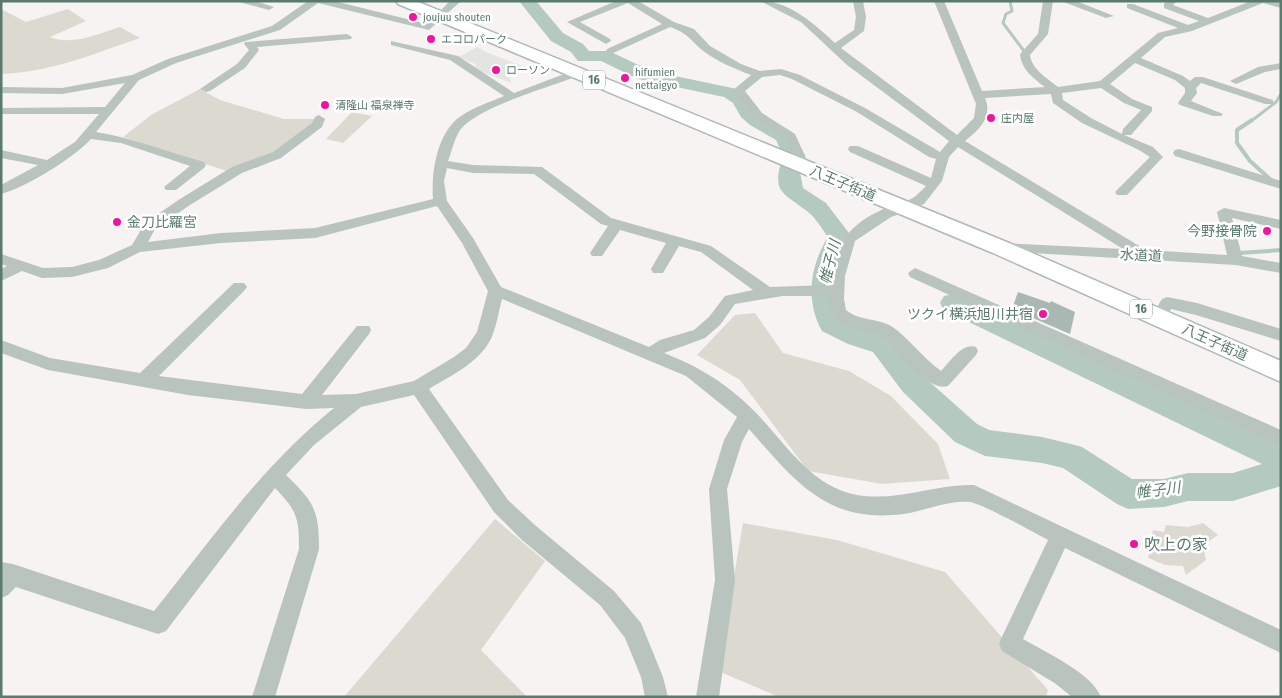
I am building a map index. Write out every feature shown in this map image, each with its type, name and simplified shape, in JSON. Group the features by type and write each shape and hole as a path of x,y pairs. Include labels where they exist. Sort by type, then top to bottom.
{"highway":[{"name":"八王子街道","path":"402,1 420,37 576,73 1001,248 1281,372"}],"street":[{"path":"240,1 269,7"},
{"path":"1,90 62,91 135,78 172,61 276,28 315,1"},
{"path":"321,1 349,7 420,37 513,97"},
{"path":"349,7 368,1"},
{"path":"395,44 420,37 456,1"},
{"path":"606,40 572,22 625,1"},
{"path":"631,1 670,24 690,31 706,48 737,66 760,74 781,72 796,78 861,110 933,154 943,157"},
{"path":"765,1 804,20 834,48 958,142 1141,254"},
{"path":"834,48 859,31 861,17 858,1"},
{"path":"826,291 850,238 894,210 904,209 917,203 937,180 943,157 982,118 984,111 939,1"},
{"path":"1048,1 1044,33 1040,42 1024,54 1024,59 1041,80 1056,90"},
{"path":"1066,1 1109,16"},
{"path":"1172,1 1167,6 1172,10 1207,21"},
{"path":"978,95 1056,90 1103,84 1132,58 1162,36 1188,29 1260,1"},
{"path":"1266,1 1281,5"},
{"path":"1130,6 1188,29"},
{"path":"611,51 670,24"},
{"path":"224,44 347,37"},
{"path":"206,89 226,77 246,60 254,50 249,44"},
{"path":"1132,58 1179,78 1190,87 1191,93 1184,103 1217,114"},
{"path":"1236,81 1262,69 1281,66"},
{"path":"576,73 513,97 464,119 454,128 441,163 438,181 440,201 468,240 496,291 692,371 716,387 747,416 813,488 830,496 854,503 903,505 959,492 974,494 1281,642"},
{"path":"760,74 738,91 757,114 786,131 795,140 795,162"},
{"path":"1,190 50,164 79,145 135,78"},
{"path":"1190,87 1199,79 1205,79 1268,102"},
{"path":"1103,84 1128,101 1148,109 1127,132"},
{"path":"1056,90 1057,101 1069,110 1122,138 1149,148 1158,156 1122,192"},
{"path":"1,111 109,110"},
{"path":"137,248 150,226 237,170 277,155 318,124 319,119"},
{"path":"89,135 123,140 160,154 200,165 171,187"},
{"path":"854,149 933,184"},
{"path":"1178,153 1281,185"},
{"path":"1,154 50,164"},
{"path":"441,163 473,169 537,170 592,213 616,224 706,249 765,291"},
{"path":"1,259 42,273 72,272 103,264 137,248 221,238 315,233 440,201"},
{"path":"1236,260 1224,212 1281,225"},
{"path":"597,253 616,224"},
{"path":"658,269 675,240"},
{"name":"水道道","path":"1001,248 1236,260 1281,268"},
{"path":"1,276 20,266"},
{"path":"915,273 1281,438"},
{"path":"144,380 239,287"},
{"path":"1,346 48,364 144,380 306,402 356,401 418,387 460,362 480,344 489,322 496,291"},
{"path":"651,354 657,348 697,336 721,313 730,300 765,291 826,291"},
{"path":"826,291 840,314 850,320 873,325 885,331 897,340 914,360 942,381 970,351"},
{"path":"1159,317 1167,303 1197,309 1281,335"},
{"path":"306,402 363,330"},
{"path":"418,387 501,506 529,533 607,598 633,631 652,677 656,697"},
{"path":"5,578 158,623 274,476 308,440 356,401"},
{"path":"707,697 725,580 718,488 733,440 747,416"},
{"path":"264,697 264,689 309,549 309,527 302,503 274,476"},
{"path":"1061,536 1010,643 1064,676 1090,697"}],"shaded area":[{"path":"1,9 26,22 68,9 86,21 50,37 58,39 76,40 120,27 140,38 55,66 20,73 1,74"},
{"path":"477,47 525,67 509,75 511,83 477,70 475,64 459,57"},
{"path":"200,89 220,100 284,119 317,119 315,124 282,148 230,172 123,137 151,115"},
{"path":"352,112 372,116 343,143 326,139"},
{"path":"755,313 783,353 849,371 891,396 938,444 950,479 882,484 808,471 740,380 697,355 735,315"},
{"path":"495,519 545,561 481,650 527,697 344,697"},
{"path":"743,523 837,540 945,572 1048,690 1046,697 779,697 718,671"},
{"path":"1203,523 1218,535 1203,545 1206,560 1186,575 1183,566 1165,565 1148,558 1153,530 1164,532 1166,525 1188,527"}],"building":[{"name":"ツクイ横浜旭川井宿","path":"1018,292 1050,303 1051,301 1075,312 1070,334 1012,309"}],"waterway":[{"name":"帷子川","path":"527,1 557,37 577,48 584,57 603,55 645,75 730,93 741,100 748,113 757,121 785,136 794,155 789,172 792,191 818,208 840,237 829,258 824,280 825,302 831,324 858,337 883,345 913,384 966,433 985,443 1042,450 1071,457 1128,494 1164,493 1188,487 1233,487 1281,472"},
{"path":"1010,1 1012,11 1006,14 1003,23 1024,51"},
{"path":"1250,122 1276,102 1281,94"},
{"path":"1252,120 1237,130 1237,143 1250,161 1271,180"},
{"path":"1240,253 1281,250"},
{"path":"953,303 1281,458"}],"place":[{"name":"joujuu shouten","path":"413,17"},
{"name":"エコロパーク","path":"431,39"},
{"name":"ローソン","path":"496,70"},
{"name":"hifumien nettaigyo","path":"625,78"},
{"name":"清隆山 福泉禅寺","path":"325,105"},
{"name":"庄内屋","path":"991,118"},
{"name":"金刀比羅宮","path":"117,222"},
{"name":"今野接骨院","path":"1267,231"},
{"name":"ツクイ横浜旭川井宿","path":"1043,314"},
{"name":"吹上の家","path":"1134,544"}]}
